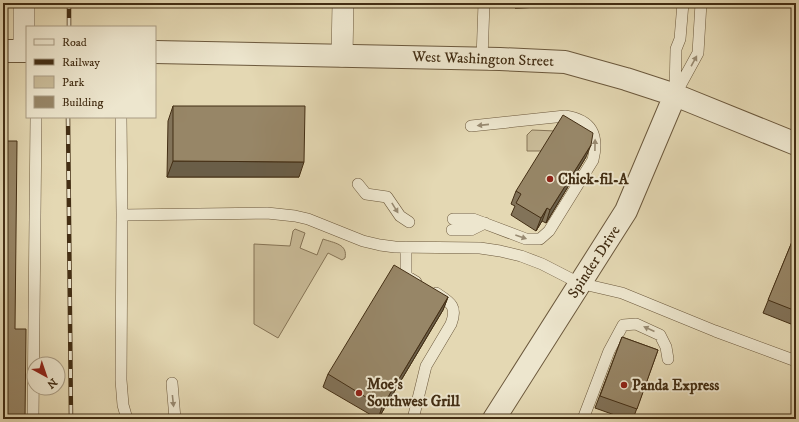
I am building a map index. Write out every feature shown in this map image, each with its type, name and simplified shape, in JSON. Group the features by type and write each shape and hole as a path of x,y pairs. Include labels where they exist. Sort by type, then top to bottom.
{"street":[{"path":"3,50 26,51 24,3"},
{"path":"342,56 343,3"},
{"name":"West Washington Street","path":"156,52 565,62 675,95 796,144"},
{"name":"Spinder Drive","path":"494,419 626,211 675,95"}],"lane":[{"path":"482,59 484,3"},
{"path":"675,95 676,49 680,39 683,3"},
{"path":"675,95 698,53 701,3"},
{"path":"452,224 471,230 485,223 526,239 536,240 544,237 593,160 596,144 592,131 587,124 573,117 565,116 471,126"},
{"path":"33,419 36,118"},
{"path":"120,118 122,215 120,380 123,405 127,419"},
{"path":"358,184 366,194 387,197 400,216 409,222"},
{"path":"122,215 281,214 308,219 374,244 406,247 461,247 500,251 521,256 542,264 579,283 622,293 715,331 796,361"},
{"path":"406,247 406,276 450,303 454,309 454,316 451,324 426,366 413,419"},
{"path":"583,419 609,351 623,325 636,324 660,334 666,347 668,359"},
{"path":"172,383 175,419"}],"green space":[{"path":"532,130 556,131 543,151 527,151 527,135"},
{"path":"295,229 305,233 300,248 317,255 323,239 336,243 342,247 345,253 345,258 342,260 328,253 278,338 254,324 254,244 290,246 293,231"}],"building":[{"path":"173,106 305,106 304,162 173,161"},
{"name":"Chick-fil-A","path":"563,115 593,133 591,145 550,210 547,208 541,218 516,203 521,194 516,191"},
{"path":"3,141 17,141 15,329 26,329 25,419 3,419"},
{"path":"796,232 796,311 768,300"},
{"path":"394,265 448,297 382,407 328,374"},
{"name":"Panda Express","path":"622,337 658,350 637,409 600,396"}],"railway":[{"path":"69,3 69,26"},
{"path":"68,118 71,419"}],"place":[{"name":"Chick-fil-A","path":"550,179"},
{"name":"Panda Express","path":"624,385"},
{"name":"Moe's Southwest Grill","path":"359,393"}]}
